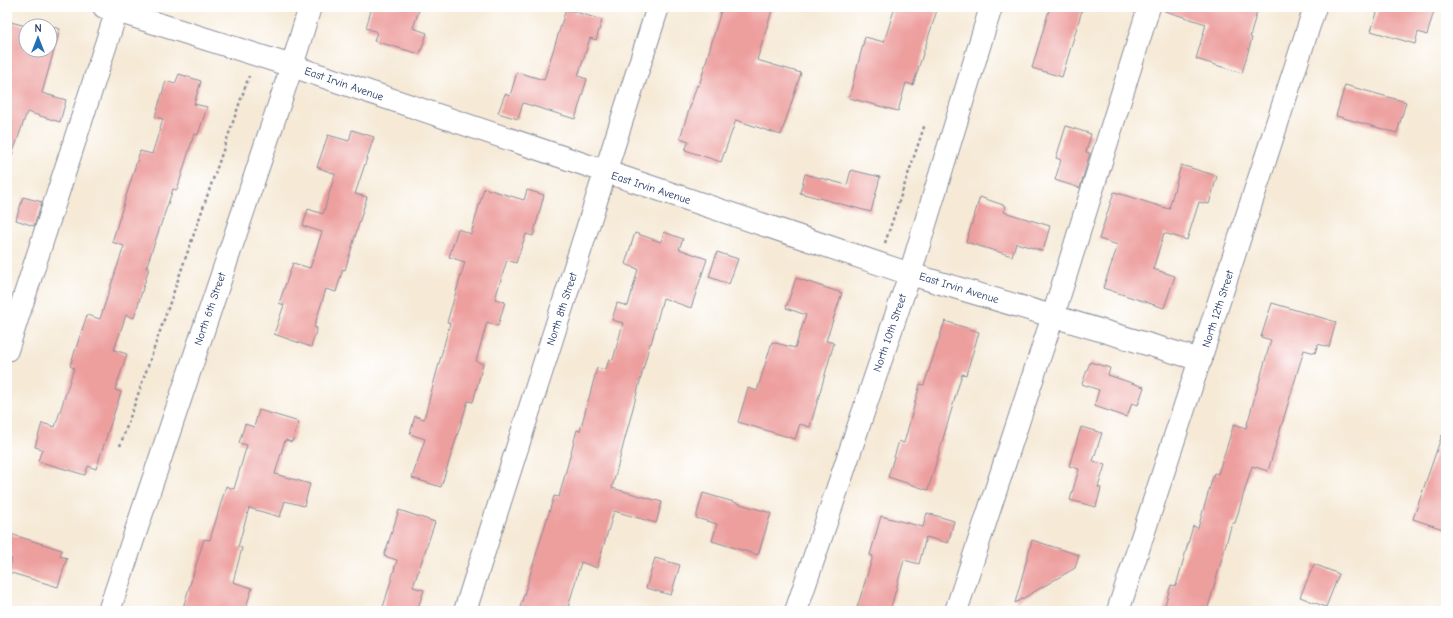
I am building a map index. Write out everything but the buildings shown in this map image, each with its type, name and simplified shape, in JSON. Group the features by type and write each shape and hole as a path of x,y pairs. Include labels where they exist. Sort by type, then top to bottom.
{"street":[{"name":"North 6th Street","path":"109,611 292,66 310,7"},
{"name":"North 8th Street","path":"466,611 658,7"},
{"name":"North 10th Street","path":"796,611 910,274 992,7"},
{"path":"956,611 1053,316 1149,7"},
{"name":"North 12th Street","path":"1118,611 1315,7"},
{"name":"East Irvin Avenue","path":"113,8 292,66 605,173 910,274 1201,360"},
{"path":"7,350 113,8"}],"path":[{"path":"120,446 249,76"},
{"path":"885,243 925,124"}]}
